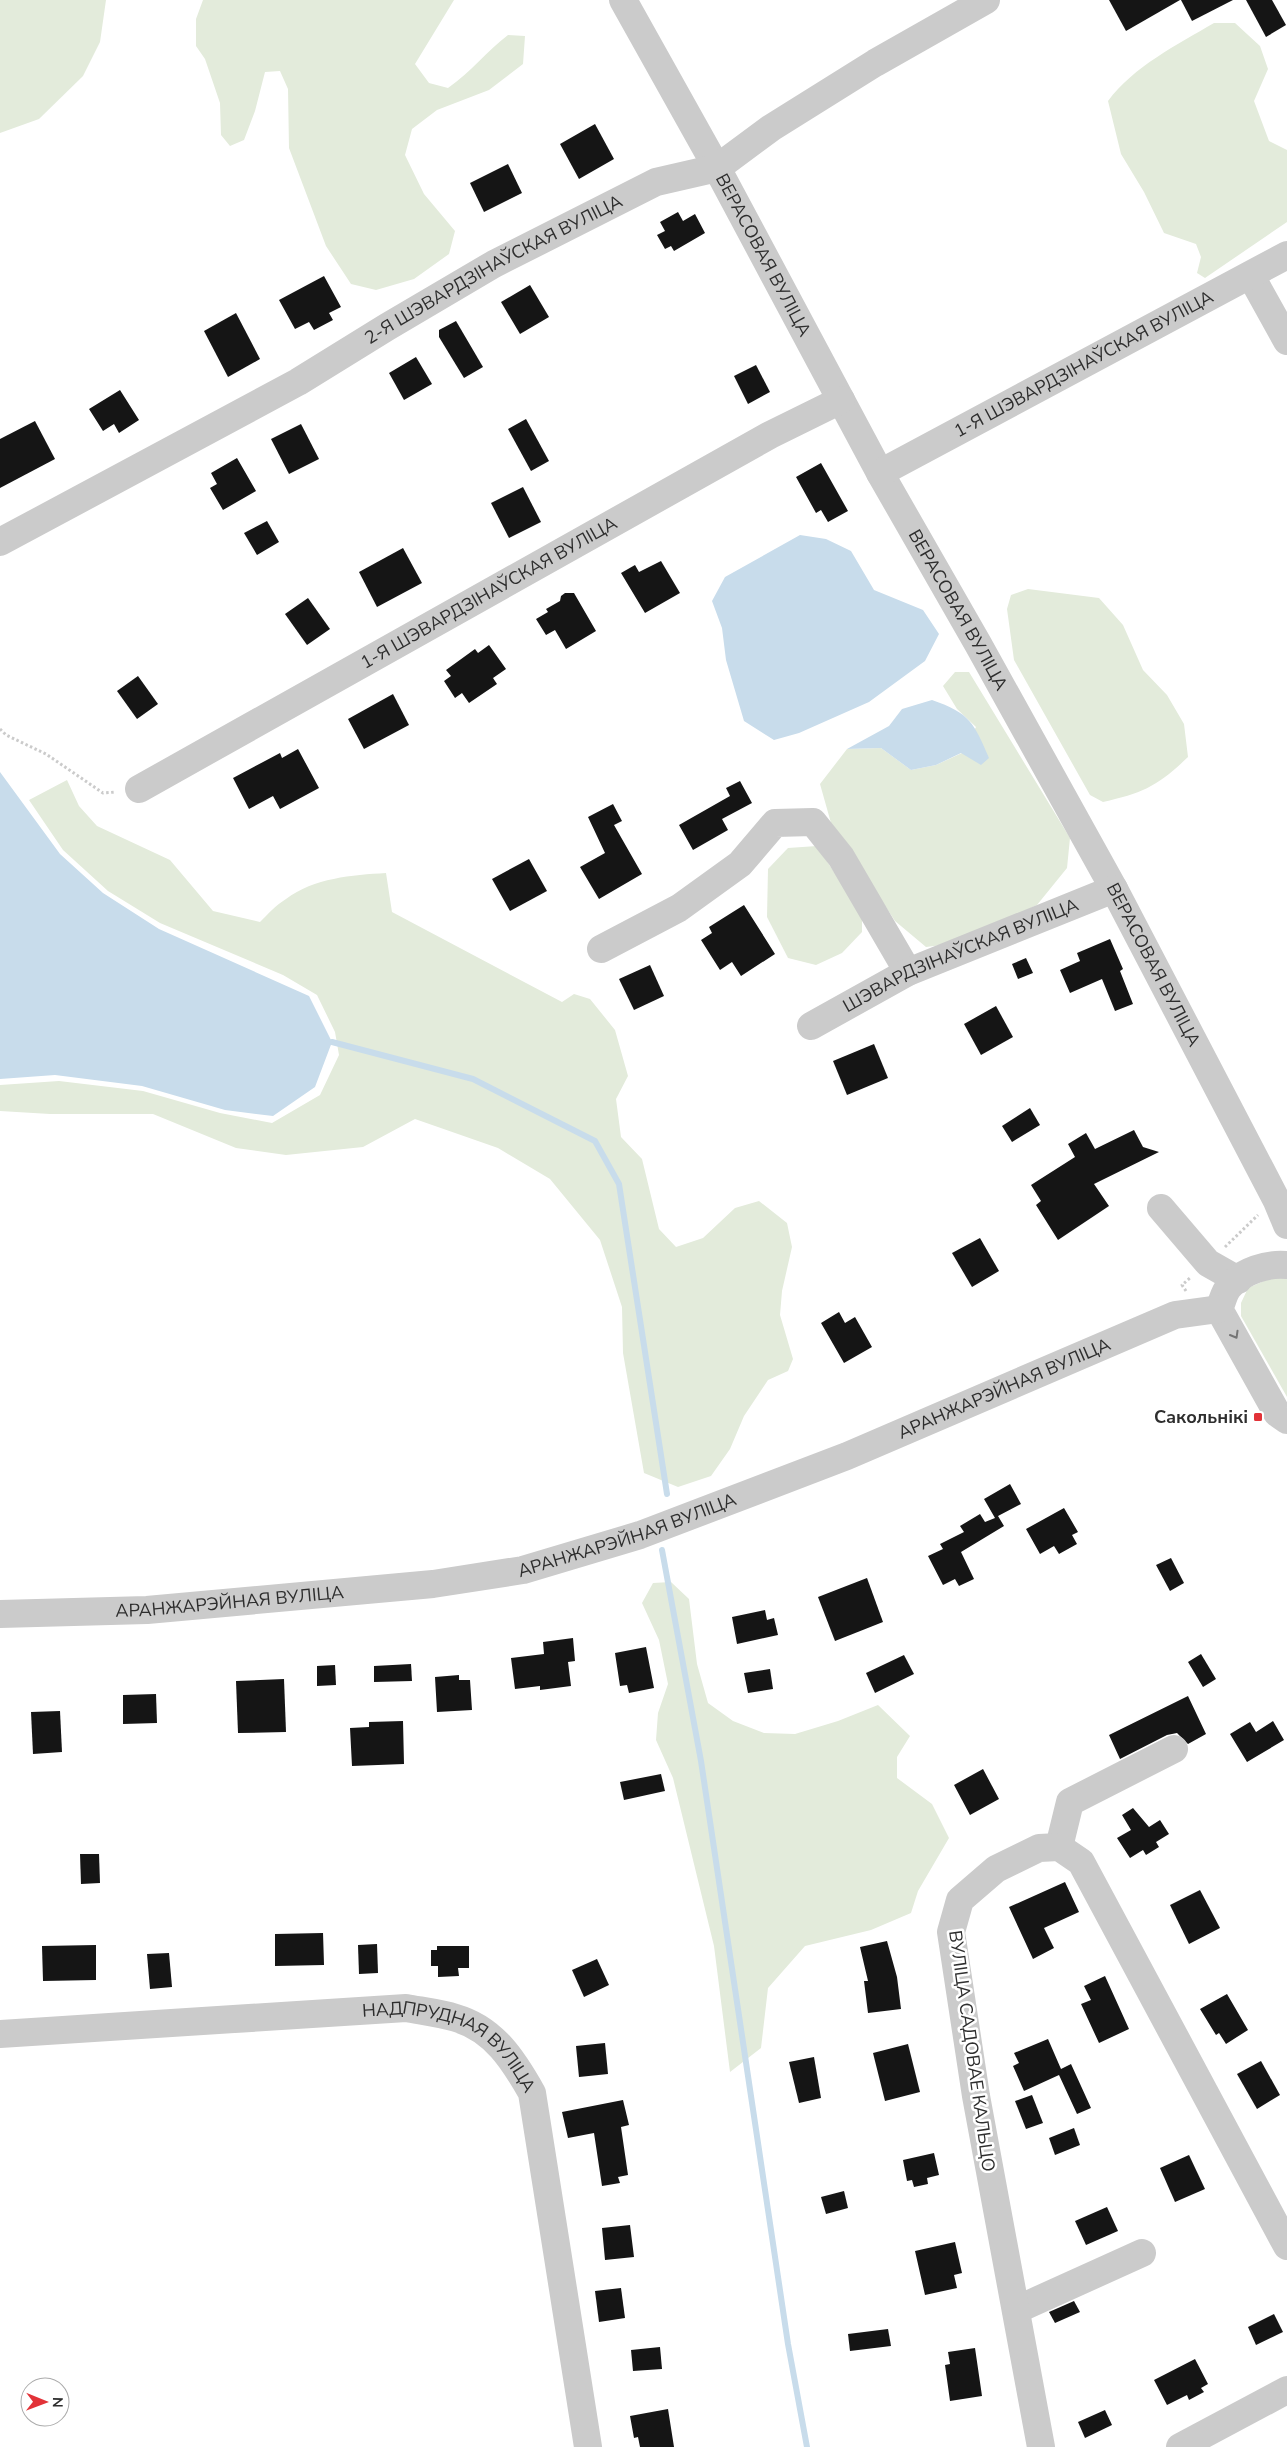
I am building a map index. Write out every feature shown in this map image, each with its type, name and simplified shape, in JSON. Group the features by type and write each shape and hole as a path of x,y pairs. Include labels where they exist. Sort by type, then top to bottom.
{"street":[{"name":"ВЕРАСОВАЯ ВУЛІЦА","path":"623,0 717,168 880,473 978,644 1114,889 1277,1201 1287,1225"},
{"name":"2-Я ШЭВАРДЗІНАЎСКАЯ ВУЛІЦА","path":"0,542 298,382 494,264 656,182 717,168 787,118 875,63 986,0"},
{"name":"1-Я ШЭВАРДЗІНАЎСКАЯ ВУЛІЦА","path":"880,473 1251,276 1287,255"},
{"path":"1251,276 1287,341"},
{"name":"1-Я ШЭВАРДЗІНАЎСКАЯ ВУЛІЦА","path":"139,789 770,434 841,400"},
{"path":"601,949 679,908 740,864 775,823 813,822 841,857 908,972"},
{"name":"ШЭВАРДЗІНАЎСКАЯ ВУЛІЦА","path":"810,1026 908,972 1114,889"},
{"path":"1161,1208 1208,1263 1238,1280"},
{"path":"1287,1265 1275,1264 1248,1273 1228,1287 1220,1310 1277,1412 1287,1420"},
{"name":"АРАНЖАРЭЙНАЯ ВУЛІЦА","path":"0,1614 147,1610 433,1584 523,1570 640,1535 847,1456 1175,1315 1220,1310"},
{"path":"1174,1749 1070,1802 1059,1847 1081,1862 1287,2246"},
{"name":"ВУЛІЦА САДОВАЕ КАЛЬЦО","path":"1041,2447 976,2096 951,1932 960,1900 996,1869 1039,1848 1059,1847"},
{"name":"НАДПРУДНАЯ ВУЛІЦА","path":"0,2034 406,2008 458,2018 494,2038 517,2065 532,2093 588,2447"},
{"path":"1016,2310 1142,2253"},
{"path":"1180,2447 1287,2390"}],"path":[{"path":"0,729 6,735 46,754 103,793 139,789"}],"green space":[{"path":"0,0 106,0 100,42 83,76 39,119 0,133"},
{"path":"203,0 454,0 415,64 429,83 448,88 508,35 525,36 523,64 489,90 437,110 412,129 405,155 424,194 455,231 449,254 414,279 376,290 351,284 326,246 289,148 288,89 280,71 265,72 255,111 244,140 230,146 221,135 220,103 205,59 196,46 196,19"},
{"path":"1214,23 1235,23 1260,46 1268,69 1254,101 1269,141 1287,150 1287,222 1205,278 1197,273 1201,257 1196,244 1164,233 1144,192 1121,154 1108,101 1130,77 1143,67"},
{"path":"1028,589 1099,598 1123,625 1143,670 1167,695 1184,724 1188,757 1168,775 1140,791 1103,802 1090,795 1014,660 1007,609 1011,595"},
{"path":"955,672 969,672 1070,838 1067,868 1037,905 958,943 926,947 895,921 831,823 820,784 847,749 881,748 911,770 936,765 962,753 976,727 957,709 943,686"},
{"path":"67,780 79,806 97,826 170,860 213,911 260,922 282,901 309,886 334,879 386,873 392,912 562,1002 574,994 590,999 615,1030 628,1076 616,1099 621,1137 642,1159 659,1229 676,1247 703,1238 735,1208 759,1201 787,1223 792,1247 782,1291 780,1315 793,1359 788,1371 768,1380 744,1416 730,1449 711,1476 678,1487 644,1473 623,1353 622,1307 600,1240 550,1179 498,1148 415,1119 363,1147 286,1155 236,1148 153,1114 50,1114 0,1111 0,1085 59,1081 143,1091 220,1113 272,1123 320,1095 339,1055 335,1032 317,995 283,975 160,923 108,891 63,850 29,800"},
{"path":"817,846 862,915 862,932 842,953 816,965 788,958 767,917 768,869 788,848"},
{"path":"1282,1273 1287,1274 1287,1397 1241,1316 1241,1303 1248,1288"},
{"path":"671,1582 689,1599 697,1664 708,1703 733,1721 764,1733 795,1734 838,1721 878,1705 910,1736 897,1757 897,1778 932,1804 949,1838 918,1891 911,1913 871,1930 805,1946 768,1988 761,2048 730,2072 714,1946 673,1778 656,1740 658,1713 668,1684 659,1640 642,1603 653,1583"}],"water":[{"path":"800,535 826,539 851,551 874,590 923,610 939,634 925,661 869,702 799,733 774,740 744,721 726,660 722,628 712,601 725,577"},
{"path":"932,700 955,710 969,721 979,736 989,758 981,765 961,753 936,765 911,770 881,748 847,749 889,726 902,709"},
{"path":"0,772 60,854 103,893 159,929 309,996 332,1042 315,1087 273,1116 225,1110 142,1086 55,1075 0,1079"}],"building":[{"path":"1109,0 1180,0 1126,31"},
{"path":"1181,0 1233,0 1192,21"},
{"path":"1246,0 1272,0 1286,25 1266,37"},
{"path":"595,124 614,159 579,179 560,144"},
{"path":"508,164 522,193 484,212 470,183"},
{"path":"678,212 683,221 695,214 705,233 674,251 671,246 665,249 657,235 665,231 660,222"},
{"path":"324,276 341,307 329,313 333,320 314,330 309,322 295,329 279,300"},
{"path":"530,285 549,317 520,334 501,302"},
{"path":"236,313 260,359 228,377 204,331"},
{"path":"456,321 483,367 464,378 439,337 439,330"},
{"path":"416,357 432,384 404,400 389,373"},
{"path":"756,365 770,392 748,404 734,376"},
{"path":"120,390 139,420 119,433 114,424 103,431 89,409"},
{"path":"526,419 549,461 531,471 508,429"},
{"path":"35,421 55,459 0,488 0,439"},
{"path":"301,424 319,459 289,474 271,439"},
{"path":"237,458 256,491 223,510 210,488 217,484 211,473"},
{"path":"821,463 848,511 828,522 821,510 816,513 796,477"},
{"path":"523,487 541,522 509,538 491,503"},
{"path":"267,521 279,542 257,555 244,533"},
{"path":"403,548 422,583 377,607 359,572"},
{"path":"661,561 680,593 645,613 621,573 635,565 639,572"},
{"path":"565,593 574,593 596,631 566,649 555,630 546,635 536,619 548,612 546,609 560,601 561,596"},
{"path":"308,598 330,629 307,645 285,614"},
{"path":"489,645 506,669 493,678 497,684 469,703 462,693 455,698 444,681 451,676 446,670 475,649 478,653"},
{"path":"138,676 158,704 137,719 117,691"},
{"path":"393,694 409,725 364,749 348,719"},
{"path":"298,749 319,788 280,809 273,796 249,809 233,778 280,753 282,758"},
{"path":"740,781 752,803 722,819 728,830 693,850 679,825 730,796 726,788"},
{"path":"613,804 622,821 614,825 642,874 599,899 580,867 605,853 588,817"},
{"path":"529,859 547,891 510,911 492,879"},
{"path":"744,905 775,954 741,976 732,962 720,970 701,940 712,933 709,927"},
{"path":"1110,939 1123,969 1120,971 1133,1004 1115,1011 1102,979 1070,993 1060,970 1080,961 1077,953"},
{"path":"1026,958 1033,973 1018,979 1012,964"},
{"path":"650,965 664,996 634,1010 619,979"},
{"path":"996,1006 1013,1037 981,1055 964,1024"},
{"path":"874,1044 888,1078 847,1095 833,1061"},
{"path":"1030,1108 1040,1125 1012,1142 1002,1126"},
{"path":"1134,1130 1143,1147 1159,1152 1094,1184 1109,1206 1058,1240 1036,1205 1041,1201 1031,1185 1075,1157 1068,1144 1086,1133 1095,1149"},
{"path":"980,1238 999,1271 972,1287 952,1253"},
{"path":"839,1312 845,1323 855,1317 872,1347 844,1363 821,1323"},
{"path":"1010,1484 1021,1504 998,1516 1004,1526 961,1552 974,1579 959,1586 955,1579 943,1585 928,1556 943,1549 940,1544 964,1532 960,1526 980,1514 985,1522 995,1518 984,1499"},
{"path":"1064,1508 1078,1532 1072,1535 1077,1544 1059,1554 1054,1546 1040,1554 1026,1529"},
{"path":"1171,1558 1184,1583 1170,1591 1156,1565"},
{"path":"867,1578 883,1622 835,1641 818,1597"},
{"path":"765,1610 767,1620 774,1618 778,1635 737,1644 732,1617"},
{"path":"573,1638 575,1661 568,1662 571,1686 540,1690 540,1686 515,1689 511,1658 544,1654 543,1642"},
{"path":"646,1647 654,1688 629,1693 627,1685 620,1686 615,1653"},
{"path":"1201,1654 1216,1679 1203,1687 1188,1662"},
{"path":"904,1655 914,1674 875,1693 866,1673"},
{"path":"411,1664 412,1681 374,1682 374,1666"},
{"path":"335,1665 336,1685 317,1686 317,1666"},
{"path":"770,1669 773,1689 748,1693 744,1673"},
{"path":"459,1675 459,1680 470,1680 472,1710 437,1712 435,1677"},
{"path":"284,1679 286,1732 238,1733 236,1681"},
{"path":"156,1694 157,1723 123,1724 123,1695"},
{"path":"1188,1696 1206,1734 1188,1744 1177,1733 1167,1735 1120,1759 1109,1735"},
{"path":"60,1711 62,1752 33,1754 31,1712"},
{"path":"403,1721 404,1764 352,1766 350,1728 369,1727 369,1722"},
{"path":"1273,1721 1284,1740 1247,1762 1230,1734 1250,1722 1256,1732"},
{"path":"983,1769 999,1799 970,1815 954,1785"},
{"path":"661,1774 665,1791 624,1800 620,1782"},
{"path":"1133,1808 1149,1827 1160,1820 1169,1834 1156,1842 1159,1847 1146,1855 1143,1850 1130,1858 1117,1838 1131,1830 1122,1815"},
{"path":"80,1854 99,1854 100,1883 81,1884"},
{"path":"1065,1882 1079,1912 1044,1928 1054,1948 1033,1959 1009,1907"},
{"path":"1200,1890 1220,1928 1189,1944 1170,1905"},
{"path":"323,1933 324,1965 275,1966 275,1934"},
{"path":"887,1941 897,1977 901,2009 868,2013 864,1981 868,1981 860,1947"},
{"path":"377,1944 378,1973 359,1974 358,1945"},
{"path":"96,1945 96,1980 43,1981 42,1946"},
{"path":"437,1946 469,1946 469,1968 458,1968 459,1976 438,1977 438,1966 431,1966 431,1950 437,1950"},
{"path":"169,1953 172,1987 150,1989 147,1954"},
{"path":"597,1959 609,1985 584,1997 572,1970"},
{"path":"1105,1976 1129,2029 1099,2043 1081,2004 1091,2000 1084,1986"},
{"path":"1227,1994 1248,2030 1226,2044 1219,2033 1216,2035 1200,2009"},
{"path":"1048,2039 1061,2069 1071,2064 1091,2108 1077,2114 1059,2075 1024,2091 1013,2066 1019,2063 1014,2053"},
{"path":"605,2043 608,2074 579,2077 576,2046"},
{"path":"908,2044 920,2092 885,2101 873,2053"},
{"path":"814,2057 821,2098 799,2103 789,2062"},
{"path":"1261,2061 1280,2095 1257,2109 1237,2074"},
{"path":"1032,2095 1043,2123 1026,2129 1015,2101"},
{"path":"623,2100 629,2125 621,2127 628,2175 618,2177 620,2183 602,2186 594,2133 568,2138 562,2112"},
{"path":"1074,2128 1080,2145 1055,2155 1049,2138"},
{"path":"934,2153 939,2175 927,2178 928,2184 914,2187 912,2180 907,2181 903,2160"},
{"path":"1189,2155 1205,2189 1175,2202 1160,2168"},
{"path":"844,2191 848,2208 826,2214 821,2197"},
{"path":"1107,2207 1118,2231 1086,2245 1075,2221"},
{"path":"630,2225 634,2257 605,2260 602,2228"},
{"path":"955,2242 962,2273 954,2275 957,2288 925,2295 915,2251"},
{"path":"621,2288 625,2318 599,2322 595,2291"},
{"path":"1074,2301 1080,2312 1055,2323 1049,2312"},
{"path":"1274,2314 1283,2332 1256,2345 1248,2327"},
{"path":"888,2329 891,2346 850,2351 848,2334"},
{"path":"660,2347 662,2369 633,2371 631,2350"},
{"path":"975,2348 982,2396 950,2401 945,2365 950,2364 948,2352"},
{"path":"1195,2359 1208,2384 1201,2388 1204,2392 1189,2400 1187,2395 1167,2405 1154,2380"},
{"path":"668,2409 674,2447 640,2447 638,2437 634,2438 630,2416"},
{"path":"1105,2410 1112,2425 1085,2438 1078,2422"}],"waterway":[{"path":"332,1042 473,1079 595,1141 619,1184 667,1494"},
{"path":"662,1550 701,1761 788,2344 807,2447"}],"place":[{"name":"Сакольнікі","path":"1258,1417"}]}
